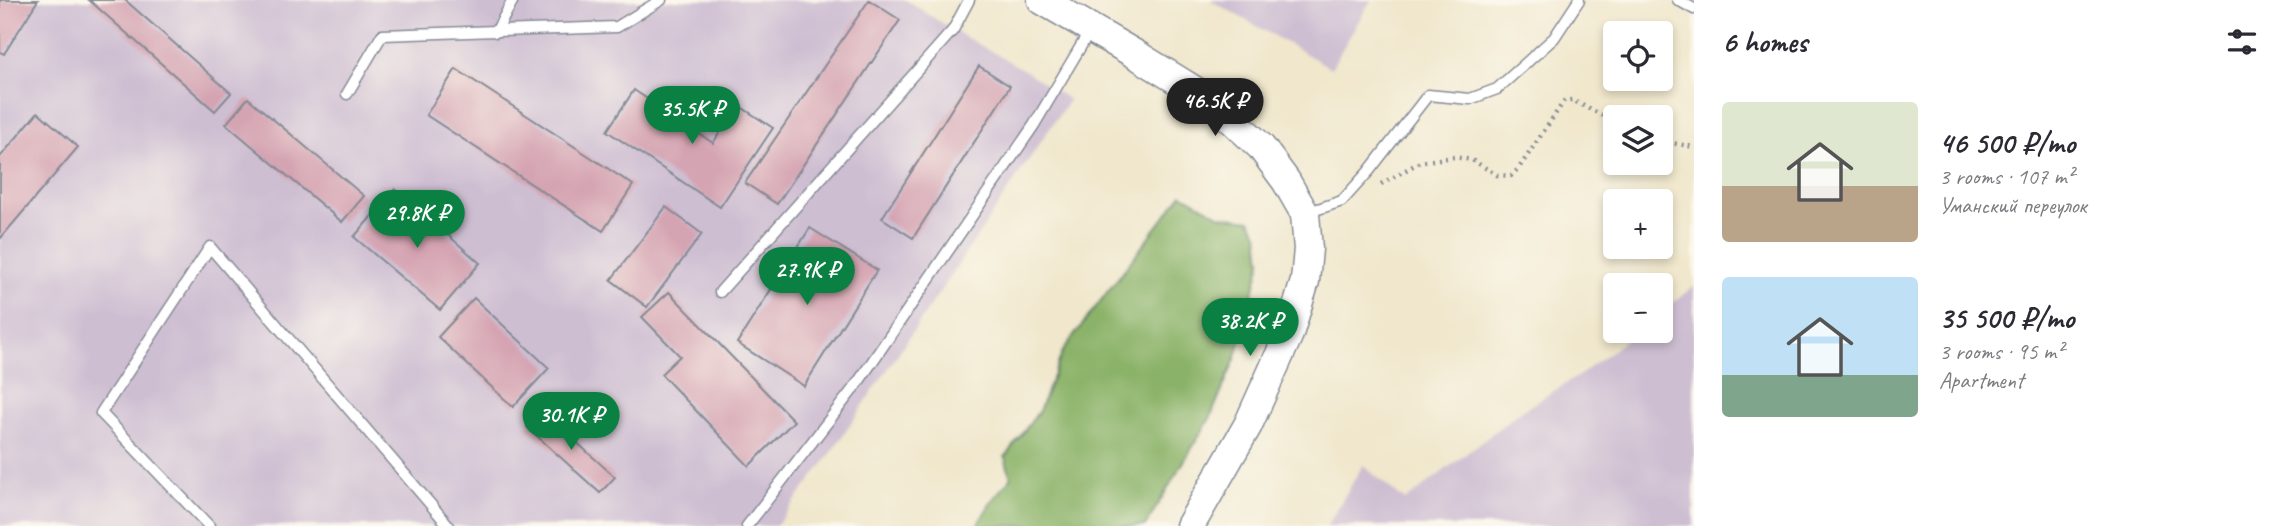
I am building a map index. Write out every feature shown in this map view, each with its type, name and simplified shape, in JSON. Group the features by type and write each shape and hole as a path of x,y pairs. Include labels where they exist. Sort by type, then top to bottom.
{"street":[{"path":"1042,0 1092,27 1200,94 1230,118 1261,147 1286,181 1305,214 1308,249 1305,281 1289,334 1248,425 1190,526"}],"lane":[{"path":"496,32 513,0"},
{"path":"347,94 382,35 617,27 661,0"},
{"path":"720,292 953,30 969,0"},
{"path":"1305,214 1342,201 1428,95 1470,99 1497,89 1554,38 1579,0"},
{"path":"1678,0 1694,9"},
{"path":"747,526 857,384 1034,125 1092,27"},
{"path":"209,526 101,413 210,247 449,526"}],"path":[{"path":"1342,201 1388,181 1420,162 1454,157 1472,160 1497,176 1511,176 1564,101 1572,100 1603,116"},
{"path":"1673,144 1694,148"}],"shaded area":[{"path":"0,0 906,0 1026,71 1069,100 825,462 776,526 0,526"},
{"path":"1210,0 1371,0 1331,68"},
{"path":"1694,286 1694,526 1327,526 1363,465 1405,501 1520,412 1583,373 1622,343 1673,343 1673,303"}],"green space":[{"path":"1182,194 1221,216 1250,220 1258,233 1261,262 1236,357 1210,418 1145,526 977,526 993,499 1011,478 1005,457 1039,411 1064,349"}],"building":[{"path":"0,0 38,0 4,54 0,52"},
{"path":"89,0 125,0 231,93 215,111"},
{"path":"869,0 900,20 777,204 745,183"},
{"path":"979,66 1010,86 913,238 882,218"},
{"path":"456,69 633,185 603,231 426,115"},
{"path":"634,90 713,143 738,105 773,128 720,207 607,131"},
{"path":"248,98 364,196 342,222 226,124"},
{"path":"38,112 78,147 0,239 0,157"},
{"path":"395,189 480,263 440,310 354,237"},
{"path":"666,207 702,234 647,307 611,280"},
{"path":"810,228 877,270 804,386 737,343"},
{"path":"669,292 794,421 749,466 661,374 680,356 642,317"},
{"path":"474,298 549,368 513,407 438,337"},
{"path":"542,411 615,477 600,493 527,427"}]}
